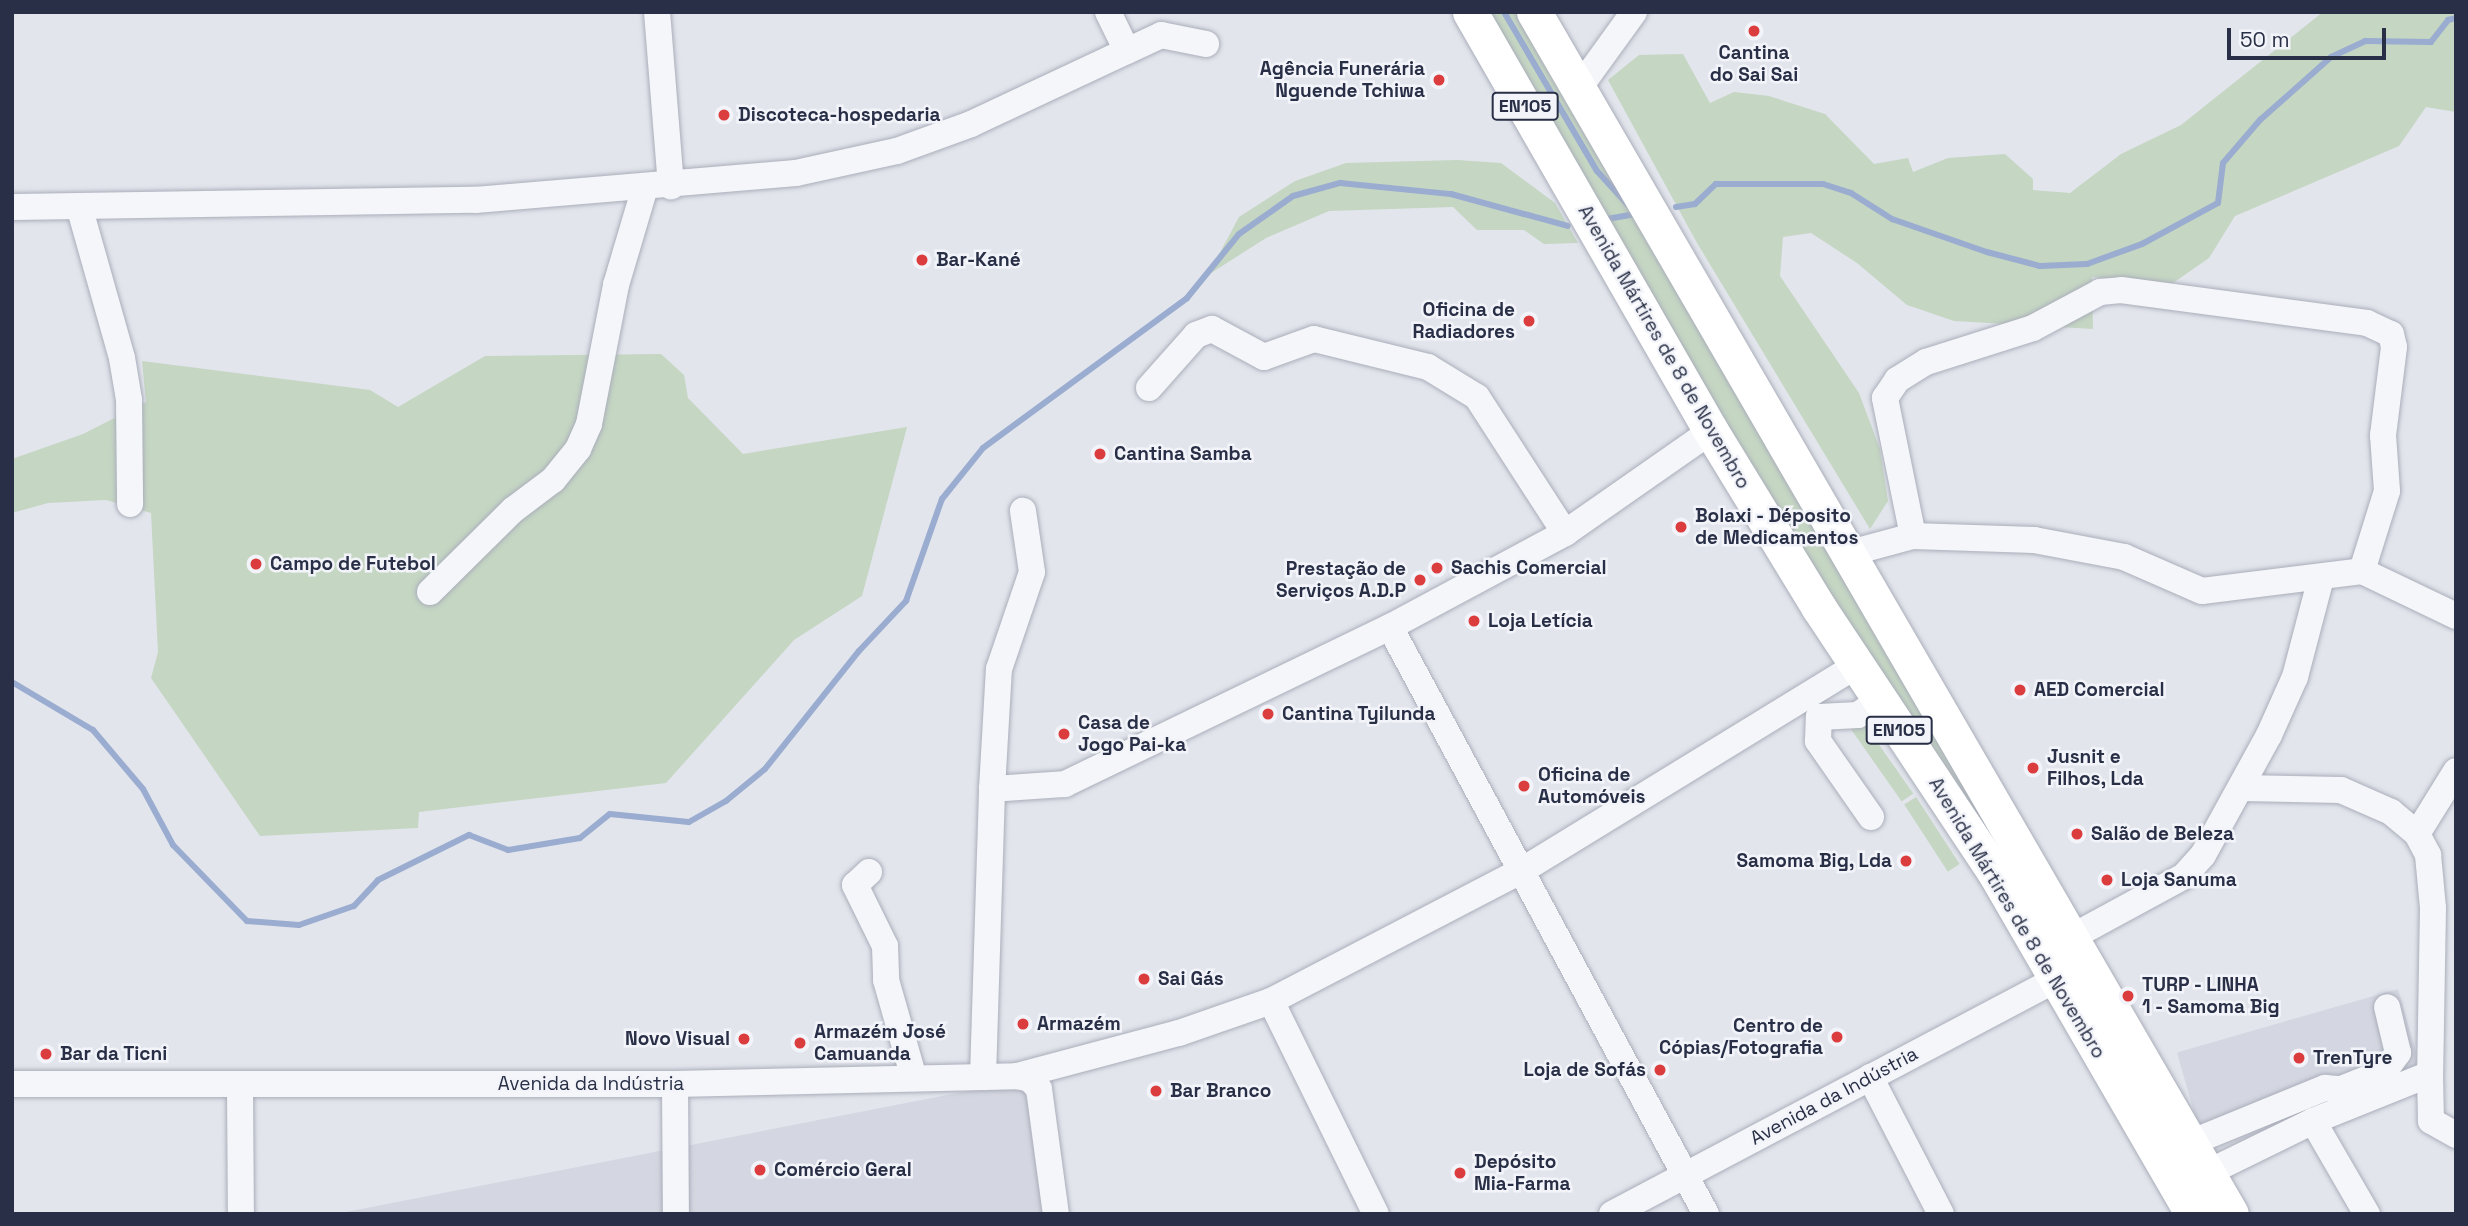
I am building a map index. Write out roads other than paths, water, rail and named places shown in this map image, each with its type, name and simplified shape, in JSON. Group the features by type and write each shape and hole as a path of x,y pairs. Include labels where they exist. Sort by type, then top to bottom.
{"main road":[{"name":"Avenida Mártires de 8 de Novembro","path":"1471,12 1711,431 1856,666 1957,814 2057,979 2193,1214"},
{"name":"Avenida Mártires de 8 de Novembro","path":"1534,12 2231,1214"}],"street":[{"path":"429,592 513,510 553,480 578,449 589,424 616,285 658,187 657,12"},
{"path":"1108,12 1127,51"},
{"path":"1579,88 1634,12"},
{"path":"12,207 475,200 658,187 796,173 897,151 971,124 1161,35 1206,44"},
{"path":"79,205 124,372 130,504"},
{"path":"1913,536 1885,398 1897,380 1926,362 2033,328 2100,292 2122,290 2367,323 2392,334 2394,347 2383,435 2388,491 2362,571"},
{"path":"1150,388 1196,335 1212,329 1264,357 1314,338 1427,367 1477,397 1565,533"},
{"path":"992,789 1065,784 1390,626 1565,533 1711,431"},
{"path":"983,1077 992,789 999,669 1032,572 1023,511"},
{"path":"1850,553 1913,536 2034,540 2124,556 2202,591 2362,571 2456,616"},
{"path":"2070,938 2184,876 2203,855 2242,788 2295,677 2321,578"},
{"path":"1390,626 1706,1214"},
{"name":"Avenida da Indústria","path":"12,1084 675,1084 1017,1076 1179,1033 1271,1000 1521,871 1813,707 1856,666"},
{"path":"1871,817 1818,741 1813,707 1858,715 1879,700"},
{"path":"2417,834 2456,771"},
{"path":"2242,788 2341,790 2391,811 2417,834 2428,855 2433,908 2431,1121 2456,1135"},
{"path":"869,872 855,885 885,946 886,980 914,1078"},
{"name":"Avenida da Indústria","path":"1612,1214 2057,979"},
{"path":"1271,1000 1376,1214"},
{"path":"2190,1143 2325,1088 2341,1089 2384,1072 2392,1061 2398,1041 2387,1007"},
{"path":"2207,1172 2313,1121 2430,1074"},
{"path":"1017,1076 1030,1079 1039,1090 1056,1214"},
{"path":"1870,1077 1941,1214"},
{"path":"675,1084 676,1214"},
{"path":"240,1086 240,1214"},
{"path":"2313,1121 2367,1214"}],"waterway":[{"path":"1504,12 1597,171 1628,205"},
{"path":"1676,207 1695,204 1716,184 1823,184 1851,193 1892,219 1987,252 2040,266 2087,264 2142,244 2218,203 2223,163 2260,120 2331,57 2365,41 2431,42 2448,20 2456,18"},
{"path":"12,682 93,730 143,789 173,845 247,921 299,925 354,906 378,880 469,835 508,850 580,838 610,814 689,822 726,801 765,769 859,651 906,601 942,499 983,448 1187,298 1239,234 1293,196 1340,183 1451,194 1568,226"},
{"path":"1607,219 1636,214"}],"place":[{"name":"Cantina do Sai Sai","path":"1754,31"},
{"name":"Agência Funerária Nguende Tchiwa","path":"1439,80"},
{"name":"Discoteca-hospedaria","path":"724,115"},
{"name":"Bar-Kané","path":"922,260"},
{"name":"Oficina de Radiadores","path":"1529,321"},
{"name":"Cantina Samba","path":"1100,454"},
{"name":"Bolaxi - Déposito de Medicamentos","path":"1681,527"},
{"name":"Campo de Futebol","path":"256,564"},
{"name":"Sachis Comercial","path":"1437,568"},
{"name":"Prestação de Serviços A.D.P","path":"1420,580"},
{"name":"Loja Letícia","path":"1474,621"},
{"name":"AED Comercial","path":"2020,690"},
{"name":"Cantina Tyilunda","path":"1268,714"},
{"name":"Casa de Jogo Pai-ka","path":"1064,734"},
{"name":"Jusnit e Filhos, Lda","path":"2033,768"},
{"name":"Oficina de Automóveis","path":"1524,786"},
{"name":"Salão de Beleza","path":"2077,834"},
{"name":"Samoma Big, Lda","path":"1906,861"},
{"name":"Loja Sanuma","path":"2107,880"},
{"name":"Sai Gás","path":"1144,979"},
{"name":"TURP - LINHA 1 - Samoma Big","path":"2128,996"},
{"name":"Armazém","path":"1023,1024"},
{"name":"Centro de Cópias/Fotografia","path":"1837,1037"},
{"name":"Novo Visual","path":"744,1039"},
{"name":"Armazém José Camuanda","path":"800,1043"},
{"name":"Bar da Ticni","path":"46,1054"},
{"name":"TrenTyre","path":"2299,1058"},
{"name":"Loja de Sofás","path":"1660,1070"},
{"name":"Bar Branco","path":"1156,1091"},
{"name":"Comércio Geral","path":"760,1170"},
{"name":"Depósito Mia-Farma","path":"1460,1173"}]}
